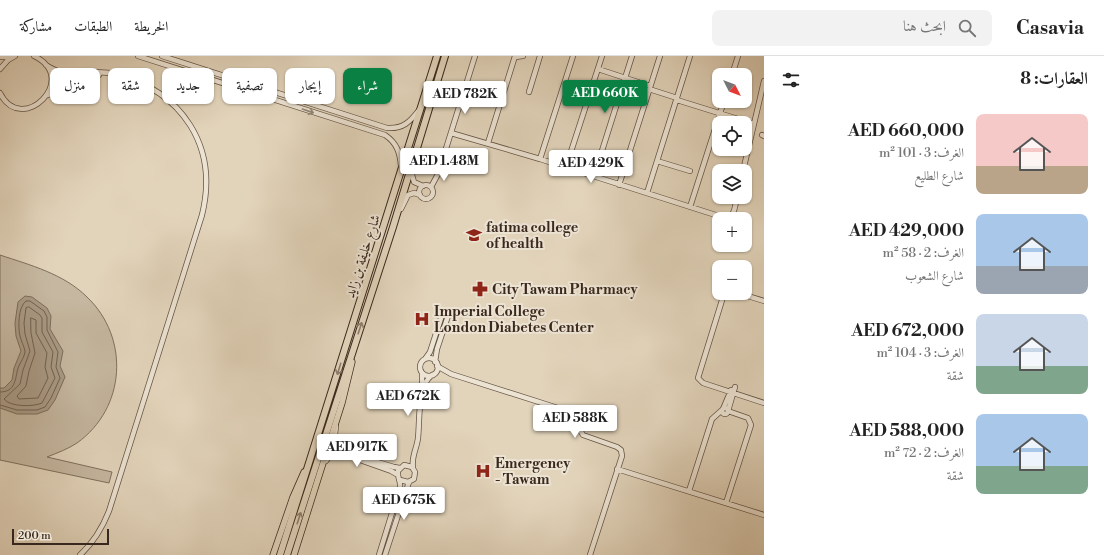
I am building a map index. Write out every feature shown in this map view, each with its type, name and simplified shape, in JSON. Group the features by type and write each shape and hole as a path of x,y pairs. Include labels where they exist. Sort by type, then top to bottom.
{"highway":[{"name":"شارع خليفة بن زايد","path":"280,555 437,56"},
{"name":"شارع خليفة بن زايد","path":"287,555 393,227 445,56"}],"main road":[{"name":"شارع خليفة بن زايد","path":"294,555 346,390 354,350"},
{"name":"شارع خليفة بن زايد","path":"273,555 293,497 309,463"}],"street":[{"path":"0,57 14,56"},
{"path":"0,69 3,64 14,56"},
{"path":"34,56 63,74 102,72 108,73"},
{"path":"138,56 179,68"},
{"path":"162,56 222,74"},
{"path":"420,195 420,190 427,186 434,178 439,168 475,56"},
{"path":"488,143 515,56 523,56"},
{"path":"529,92 539,56"},
{"path":"540,159 573,56"},
{"path":"566,167 602,56"},
{"path":"594,176 632,56"},
{"path":"619,185 660,56"},
{"path":"647,194 690,56"},
{"path":"734,68 738,56"},
{"path":"43,61 51,80 47,96"},
{"path":"598,69 677,99 754,124"},
{"path":"0,93 9,104 26,108 37,105 65,84 94,75 108,75"},
{"path":"214,79 385,135 393,141 398,150 401,172"},
{"path":"745,164 764,81"},
{"path":"80,555 94,540 107,516 202,215 206,192 206,170 202,150 194,131 172,102 154,89"},
{"path":"277,92 387,128 406,125 421,107"},
{"path":"690,207 722,108"},
{"path":"451,133 566,167 725,218 728,218 733,214 735,204"},
{"path":"657,161 690,171"},
{"path":"393,227 407,196 414,192 423,198 430,197 432,193 427,186 414,182 411,170"},
{"path":"752,297 764,301"},
{"path":"722,300 698,378 703,384 764,403"},
{"path":"380,555 400,488 399,478 402,466 410,458 415,445 417,415 422,383 422,372 420,365 430,352 442,315 445,313 448,316 437,349 436,372 426,381 419,413 417,442 412,458 415,476 409,482 384,555"},
{"path":"425,359 431,359 451,374 566,411 571,415 582,435 620,449 622,456 590,555"},
{"path":"422,372 426,376 451,374"},
{"path":"726,412 731,392 734,387"},
{"path":"689,492 712,419 716,415 726,412 748,418 751,422 751,427 726,503"},
{"path":"336,423 334,443 337,450 394,467 409,465 414,468"},
{"path":"322,466 328,456 336,453 391,471 404,482 409,482"},
{"path":"617,469 764,515"}],"shaded area":[{"path":"0,255 46,271 78,289 87,297 101,314 110,332 116,352 116,372 113,392 105,411 93,428 77,443 47,457 112,472 109,483 0,460"}],"water":[{"path":"25,296 32,297 47,308 51,316 50,329 63,351 60,366 65,377 55,400 48,410 37,414 17,414 0,408 0,388 4,388 12,380 14,368 21,351 16,336 15,323 18,302"}],"place":[{"name":"fatima college of health","path":"474,235"},
{"name":"City Tawam Pharmacy","path":"480,289"},
{"name":"Imperial College London Diabetes Center","path":"422,319"},
{"name":"Emergency - Tawam","path":"483,471"}]}
